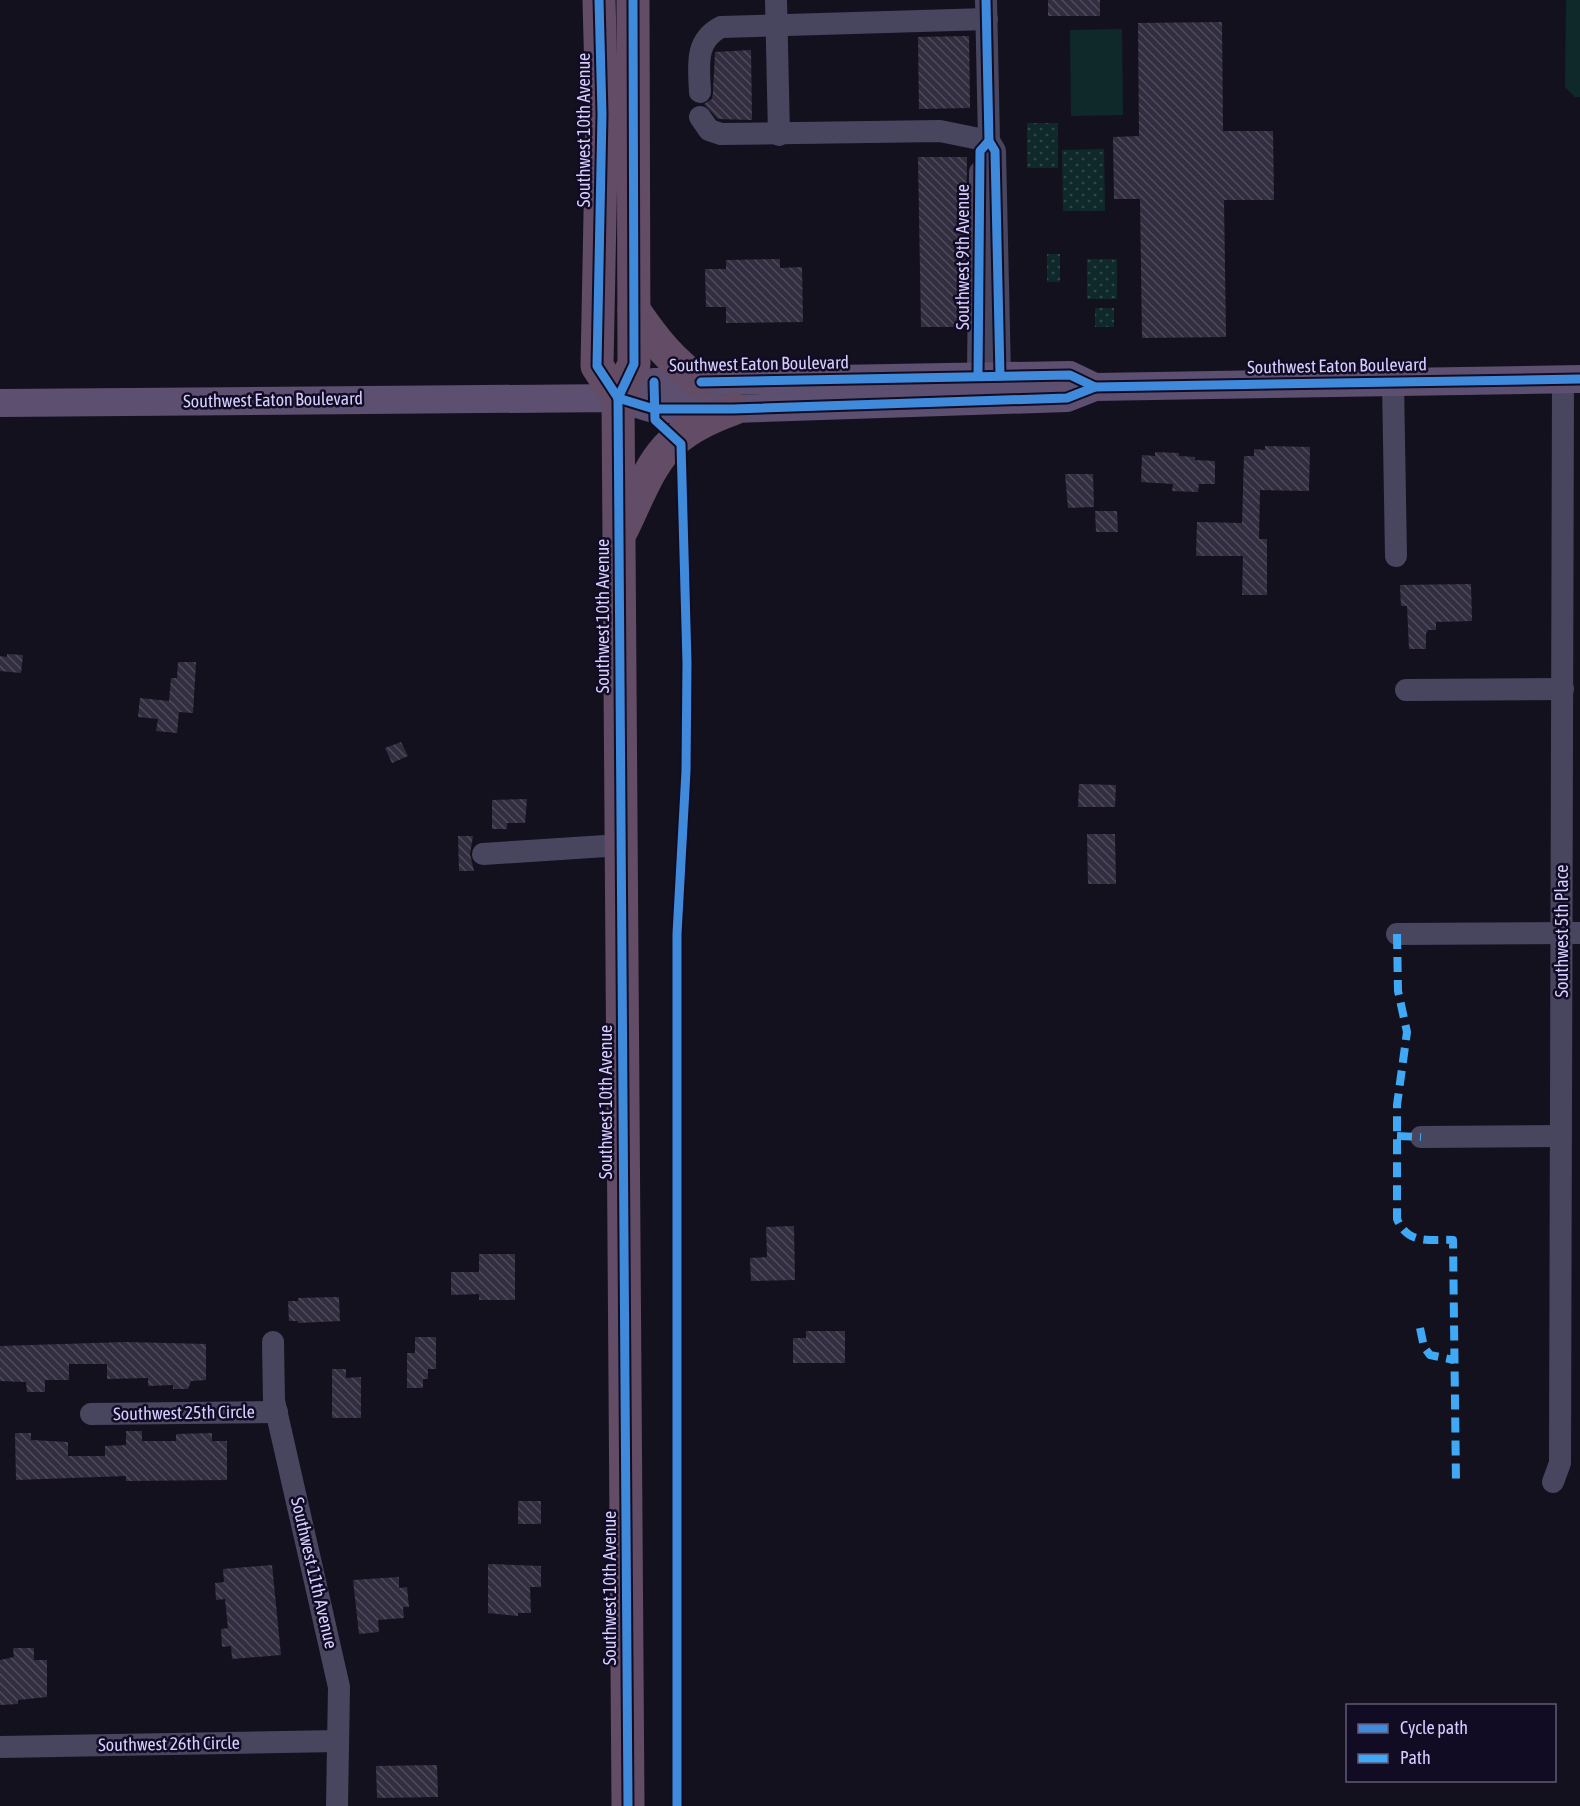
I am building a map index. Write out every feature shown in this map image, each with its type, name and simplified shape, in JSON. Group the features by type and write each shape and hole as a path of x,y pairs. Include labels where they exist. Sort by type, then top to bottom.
{"highway":[{"name":"Southwest 10th Avenue","path":"599,0 602,114 597,366 618,398"},
{"name":"Southwest 10th Avenue","path":"628,1806 618,398 634,364 633,0"},
{"path":"634,310 659,347 684,371 701,382"},
{"path":"619,537 652,468 675,438 697,423 733,409"}],"main road":[{"name":"Southwest Eaton Boulevard","path":"618,398 654,382 1070,375 1095,387"},
{"path":"909,403 944,390 986,388 989,376"},
{"name":"Southwest Eaton Boulevard","path":"0,403 618,398 654,409 733,409 1066,398 1095,387 1571,379"}],"street":[{"path":"776,0 779,135"},
{"path":"700,92 699,51 704,40 721,27 987,10"},
{"name":"Southwest 9th Avenue","path":"987,10 989,141 995,151 989,376"},
{"path":"700,117 709,130 721,134 940,131 989,141"},
{"name":"Southwest 5th Place","path":"1553,1482 1560,1463 1561,1136 1571,933 1563,689 1571,379"},
{"path":"1393,382 1396,556"},
{"path":"1406,690 1563,689"},
{"path":"483,854 621,845"},
{"path":"1397,934 1571,933"},
{"path":"1421,1137 1561,1136"},
{"name":"Southwest 11th Avenue","path":"273,1342 273,1392 339,1687 337,1806"},
{"name":"Southwest 25th Circle","path":"91,1414 277,1412"},
{"name":"Southwest 26th Circle","path":"0,1747 338,1741"}],"green space":[{"path":"1566,0 1580,0 1580,97 1575,97 1565,87"},
{"path":"1122,29 1123,115 1071,116 1070,30"},
{"path":"1027,123 1058,123 1058,168 1027,168"},
{"path":"1104,149 1105,211 1063,211 1062,150"},
{"path":"1047,254 1060,254 1060,282 1047,282"},
{"path":"1087,259 1117,259 1117,299 1087,299"},
{"path":"1095,308 1114,308 1114,327 1095,327"}],"building":[{"path":"1048,0 1100,0 1100,16 1048,16"},
{"path":"1222,22 1223,131 1273,131 1274,200 1224,200 1226,337 1142,338 1140,199 1114,199 1113,137 1139,136 1138,23"},
{"path":"969,36 970,108 919,109 918,37"},
{"path":"751,50 752,120 718,119 704,104 712,99 715,52"},
{"path":"918,157 967,157 965,327 921,327"},
{"path":"780,259 780,268 802,267 803,322 726,323 726,307 706,307 705,269 726,269 726,260"},
{"path":"1265,446 1310,447 1309,491 1260,490 1259,539 1267,539 1267,595 1242,595 1243,556 1196,556 1197,522 1242,523 1244,456 1254,456 1254,449 1265,450"},
{"path":"1155,452 1179,453 1179,456 1195,457 1195,460 1215,461 1215,484 1199,484 1198,492 1172,491 1173,484 1141,482 1142,455 1155,456"},
{"path":"1065,474 1093,474 1094,507 1068,508"},
{"path":"1095,511 1117,511 1118,532 1096,532"},
{"path":"1471,584 1472,621 1436,622 1436,630 1428,630 1426,634 1426,649 1409,649 1407,606 1401,606 1400,585"},
{"path":"7,654 23,655 21,673 0,671 0,656 7,657"},
{"path":"178,662 196,662 193,713 179,712 177,733 156,731 158,719 138,717 140,698 169,701 171,678 177,678"},
{"path":"401,742 408,756 392,763 385,748"},
{"path":"1079,784 1116,785 1115,807 1078,807"},
{"path":"527,799 525,823 507,823 507,829 492,829 492,800"},
{"path":"1087,834 1115,834 1116,884 1088,884"},
{"path":"458,836 473,836 470,854 474,871 459,871"},
{"path":"794,1226 795,1280 751,1281 750,1258 767,1257 766,1227"},
{"path":"479,1254 515,1254 515,1300 479,1300 479,1294 451,1295 451,1272 479,1272"},
{"path":"339,1297 340,1321 298,1323 298,1321 289,1321 288,1301 298,1301 298,1298"},
{"path":"806,1331 845,1331 845,1363 793,1363 793,1338 806,1338"},
{"path":"415,1337 436,1337 436,1369 428,1369 428,1379 423,1379 423,1388 407,1388 407,1353 415,1353"},
{"path":"126,1342 206,1344 206,1380 191,1381 188,1389 173,1389 173,1385 148,1386 148,1378 107,1379 107,1364 69,1364 69,1380 45,1380 45,1392 27,1392 26,1382 0,1381 0,1346"},
{"path":"332,1369 346,1369 346,1378 361,1377 361,1418 332,1418"},
{"path":"126,1431 142,1431 142,1441 176,1441 176,1434 212,1433 212,1441 227,1441 227,1480 126,1481 126,1476 16,1480 15,1433 31,1433 31,1440 68,1442 68,1456 105,1456 105,1446 126,1445"},
{"path":"518,1501 541,1501 541,1524 518,1524"},
{"path":"488,1564 541,1566 541,1587 530,1587 531,1613 518,1613 518,1616 488,1613"},
{"path":"272,1565 281,1655 232,1659 231,1646 222,1647 221,1629 228,1628 225,1599 216,1600 215,1583 224,1582 223,1569"},
{"path":"399,1577 399,1588 407,1587 409,1607 403,1607 404,1618 378,1620 379,1632 359,1634 353,1580"},
{"path":"13,1648 34,1648 34,1660 47,1660 47,1697 18,1700 18,1704 0,1705 0,1660 14,1657"},
{"path":"437,1765 438,1797 377,1798 376,1766"}],"marked path":[{"path":"1397,934 1398,991 1407,1032 1397,1105 1397,1219 1407,1233 1413,1237 1427,1240 1453,1240 1456,1482"},
{"path":"1397,1136 1421,1137"},
{"path":"1420,1328 1424,1347 1430,1355 1454,1360"}],"cycle path":[{"path":"599,0 602,114 597,366 618,398"},
{"path":"628,1806 618,398 634,364 633,0"},
{"path":"986,0 989,141 995,151 1000,376"},
{"path":"978,376 980,151 989,141"},
{"path":"701,382 1070,375 1095,387"},
{"path":"618,398 654,409 733,409 1067,398 1095,387 1580,379"},
{"path":"654,382 655,420 681,444 687,663 686,771 677,934 677,1806"}]}
